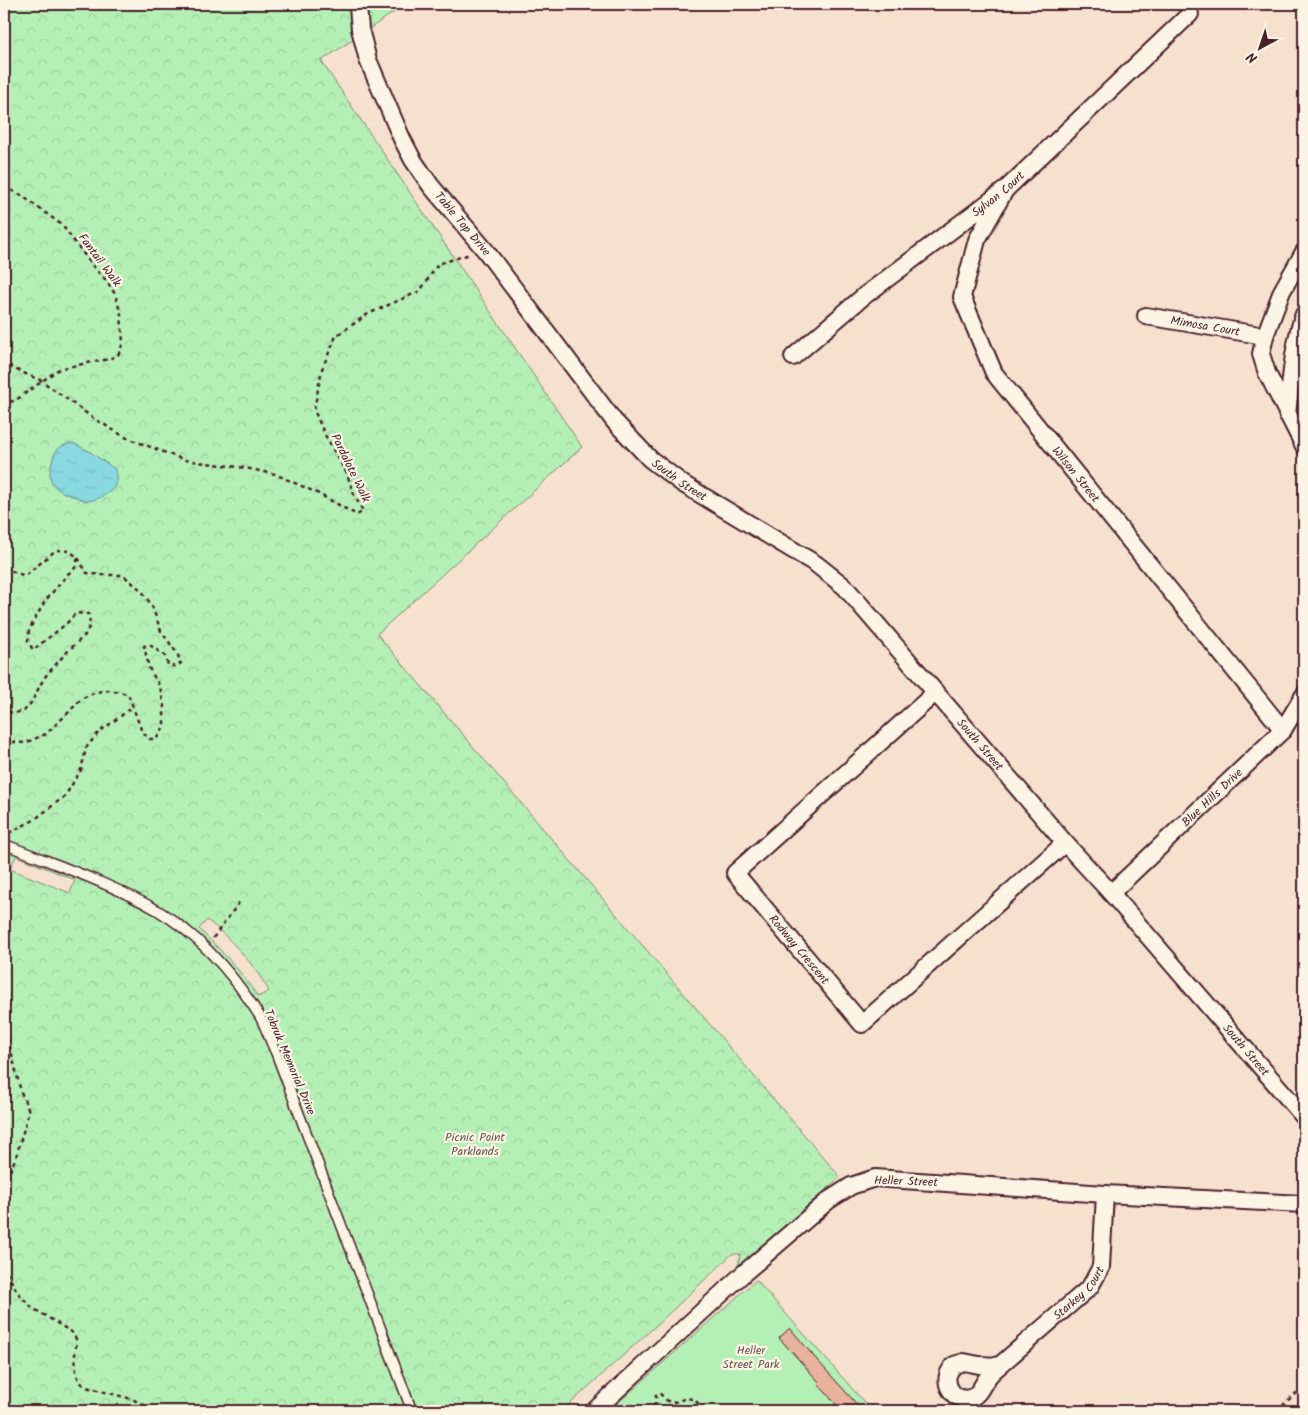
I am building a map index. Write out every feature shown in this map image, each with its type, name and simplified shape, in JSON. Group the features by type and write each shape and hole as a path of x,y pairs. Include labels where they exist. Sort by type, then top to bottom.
{"street":[{"name":"Table Top Drive","path":"359,4 360,28 368,60 413,160 431,186 485,250 614,421"},
{"name":"Sylvan Court","path":"793,357 864,296 1005,190 1190,14"},
{"name":"Wilson Street","path":"1005,190 977,240 962,297 994,373 1283,730"},
{"path":"1304,252 1282,291 1265,336 1261,354 1267,373 1304,446"},
{"path":"1287,414 1294,360 1304,314"},
{"name":"Mimosa Court","path":"1146,316 1265,336"},
{"name":"South Street","path":"614,421 650,459 683,484 816,564 844,587 1304,1117"},
{"name":"Rodway Crescent","path":"935,693 735,873 862,1024 1065,843"},
{"name":"Blue Hills Drive","path":"1111,893 1283,730 1304,695"},
{"name":"Heller Street","path":"594,1411 744,1273 829,1200 851,1186 875,1178 1105,1194 1304,1204"},
{"name":"Starkey Court","path":"999,1366 1090,1287 1101,1267 1105,1194"}],"lane":[{"name":"Tobruk Memorial Drive","path":"4,844 111,887 157,910 206,947 238,984 260,1017 276,1053 412,1411"}],"path":[{"name":"Fantail Walk","path":"4,187 27,199 62,225 115,294 121,314 123,343 118,355 109,359 59,369 42,381"},
{"name":"Pardalote Walk","path":"4,360 12,368 42,381 93,418 125,437 184,460 275,474 318,493 357,516 363,512 354,495 347,474 325,435 314,410 322,369 336,336 368,314 420,291 438,264 485,250"},
{"path":"4,404 16,400 42,381"},
{"path":"4,568 26,576 56,550 70,551 78,558 87,573 123,575 142,590 152,606 161,631 177,653 181,663 176,667 168,665 165,656 150,645 144,646 149,668 160,687 164,706 164,726 156,739 150,739 142,732 128,694 110,690 96,692 81,699 46,734 25,743 4,741"},
{"path":"4,710 13,712 24,711 31,703 44,678 85,634 90,625 89,614 76,612 66,624 33,650 28,641 29,630 45,601 75,568 78,558"},
{"path":"4,836 34,820 66,796 81,770 86,748 99,732 133,707"},
{"path":"206,947 221,929 240,900"},
{"path":"4,1022 21,1092 29,1110 16,1157 4,1185"},
{"path":"4,1265 18,1293 31,1307 73,1334 77,1341 75,1353 76,1372 79,1381 86,1386 132,1399 156,1411"},
{"path":"1276,1411 1304,1386"},
{"path":"648,1411 656,1403 656,1395 659,1393 670,1402 686,1398 694,1400 699,1403 704,1411"},
{"path":"378,1411 408,1401"}],"green space":[{"name":"Picnic Point Parklands","path":"4,4 406,4 321,61 582,447 377,634 840,1177 738,1267 740,1254 732,1254 562,1411 4,1411","holes":["16,856 75,880 70,893 10,869","207,920 225,935 241,953 269,991 258,997 231,961 199,929"]},
{"name":"Heller Street Park","path":"756,1280 872,1411 609,1411"}],"water":[{"path":"73,443 89,451 115,469 115,485 106,495 87,501 63,493 54,486 50,470 55,454 59,448"}],"building":[{"path":"790,1328 863,1411 842,1411 818,1384 820,1383 779,1338"}]}
